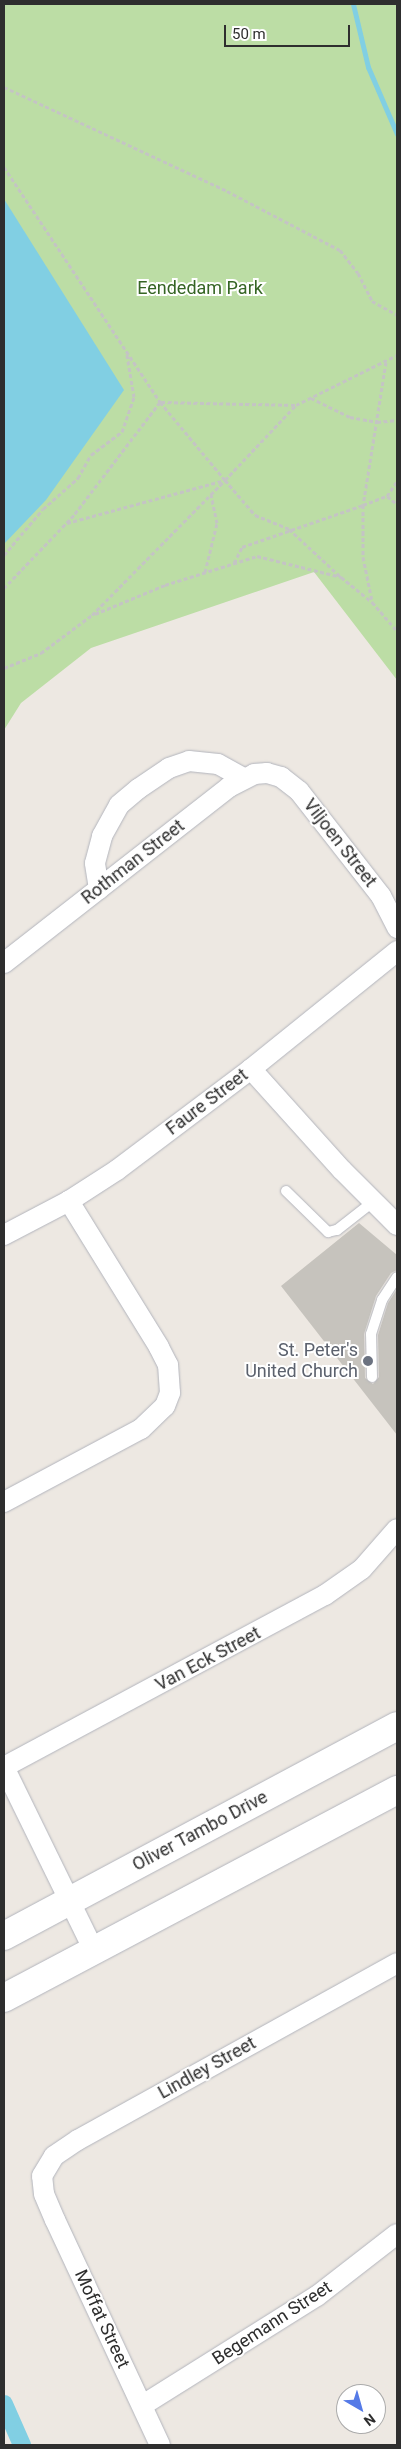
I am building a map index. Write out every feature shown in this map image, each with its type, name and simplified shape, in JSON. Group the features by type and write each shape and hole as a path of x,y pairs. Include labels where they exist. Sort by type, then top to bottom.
{"street":[{"path":"99,888 95,863 102,836 120,805 138,789 169,768 189,761 218,764 243,778"},
{"name":"Rothman Street","path":"4,963 243,778 267,773"},
{"name":"Viljoen Street","path":"267,773 281,777 299,791 333,832 381,896 397,928"},
{"name":"Faure Street","path":"4,1235 69,1201 117,1170 251,1069 397,951"},
{"path":"251,1069 397,1225"},
{"path":"4,1502 141,1429 165,1406 170,1393 168,1365 69,1201"},
{"name":"Van Eck Street","path":"4,1767 325,1595 362,1569 397,1529"},
{"name":"Oliver Tambo Drive","path":"4,1936 397,1726"},
{"path":"4,1767 93,1949"},
{"path":"4,1998 93,1949 397,1790"},
{"name":"Lindley Street","path":"44,2194 42,2176 54,2156 78,2140 397,1963"},
{"name":"Moffat Street","path":"44,2194 160,2445"},
{"name":"Begemann Street","path":"143,2405 317,2296 397,2234"}],"lane":[{"path":"286,1191 328,1232 337,1230 374,1201"},
{"path":"372,1377 371,1334 382,1300 397,1277"}],"path":[{"path":"4,88 227,191 340,250 358,273 372,301 397,315"},
{"path":"4,167 160,402 225,480 255,515 289,529 341,577 372,602 397,631"},
{"path":"4,555 43,510 78,478 91,455 122,432 134,397 126,352"},
{"path":"4,668 41,654 92,615 211,495 296,405 397,355"},
{"path":"372,602 363,557 363,506 386,362"},
{"path":"310,398 350,417 377,422 397,420"},
{"path":"160,402 296,405"},
{"path":"4,588 67,523 160,402"},
{"path":"67,523 225,480"},
{"path":"234,563 242,547 387,496 397,481"},
{"path":"205,572 216,523 211,495"},
{"path":"387,496 397,504"},
{"path":"92,615 205,572 257,556 341,577"}],"green space":[{"name":"Eendedam Park","path":"4,4 397,4 397,680 314,572 91,648 21,703 4,730"}],"water":[{"path":"4,199 124,390 46,500 4,544"}],"building":[{"name":"St. Peter's United Church","path":"359,1223 397,1255 397,1270 391,1273 376,1296 364,1334 365,1378 373,1384 379,1377 378,1335 388,1303 397,1289 397,1435 281,1286"}],"waterway":[{"path":"353,4 368,67 397,134"},
{"path":"4,2404 22,2445"}],"place":[{"name":"St. Peter's United Church","path":"368,1361"}]}
